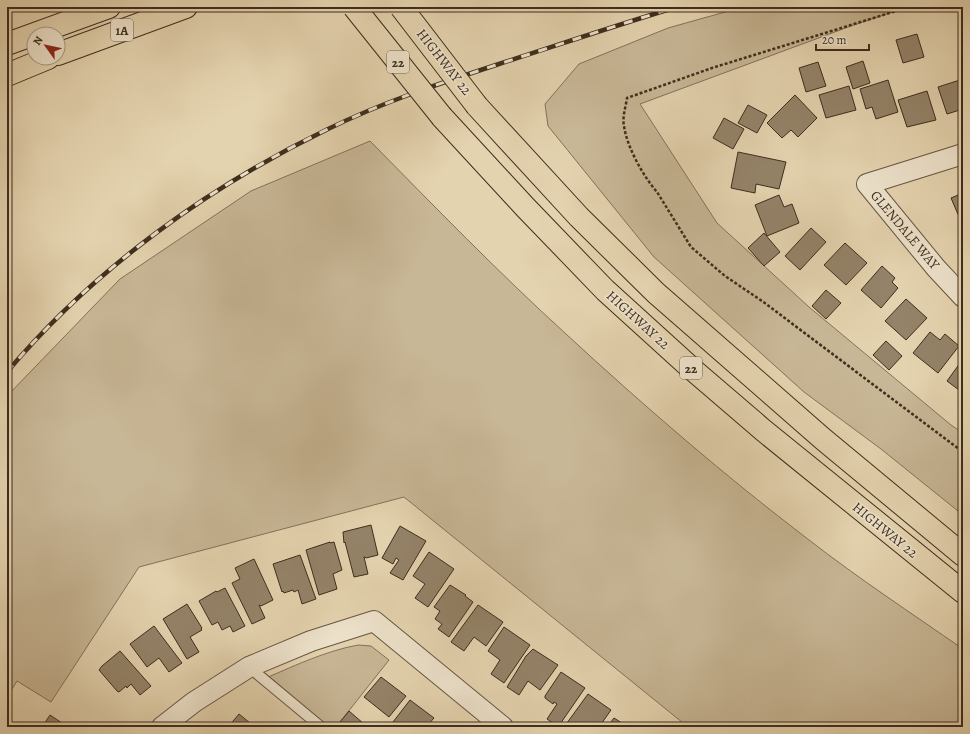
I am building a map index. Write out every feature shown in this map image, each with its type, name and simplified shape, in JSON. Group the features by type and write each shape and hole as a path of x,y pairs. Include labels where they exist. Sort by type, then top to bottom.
{"main road":[{"name":"1A","path":"7,44 109,7"},
{"name":"1A","path":"66,51 186,7"},
{"name":"HIGHWAY 22","path":"354,7 442,117 525,207 605,290 692,369 763,430 963,592"},
{"name":"HIGHWAY 22","path":"401,7 477,106 579,216 656,293 823,439 963,555"},
{"path":"7,75 29,66"}],"street":[{"name":"GLENDALE WAY","path":"963,154 867,184 936,268 963,297"},
{"path":"162,727 194,702 250,667 311,641 374,621 503,727"}],"lane":[{"path":"250,667 321,727"}],"path":[{"path":"909,7 735,61 627,98 623,125 632,153 650,184 657,192 691,247 725,276 963,452"}],"shaded area":[{"path":"743,7 907,7 851,26 640,104 717,223 809,307 951,425 963,433 963,515 881,449 804,392 654,257 548,126 545,104 579,64 668,28"},
{"path":"370,141 466,239 541,311 625,388 685,440 778,516 828,554 963,649 963,727 688,727 404,497 139,567 51,702 17,681 7,697 7,396 120,279 251,191"},
{"path":"358,645 371,646 389,660 336,727 326,727 266,678 300,663"}],"building":[{"path":"917,34 924,57 903,63 896,40"},
{"path":"863,61 870,83 853,89 846,67"},
{"path":"818,62 826,86 806,92 799,68"},
{"path":"963,79 963,109 947,114 938,87"},
{"path":"888,80 898,112 876,119 872,107 866,109 860,89"},
{"path":"849,86 856,110 826,118 819,95"},
{"path":"927,91 936,120 907,127 898,100"},
{"path":"795,95 817,118 798,137 791,130 782,138 767,123"},
{"path":"748,105 767,115 757,133 738,123"},
{"path":"724,118 744,129 733,149 713,138"},
{"path":"738,152 786,162 779,189 756,184 755,193 731,188"},
{"path":"963,193 963,226 951,198"},
{"path":"779,195 784,207 792,204 799,223 767,236 755,205"},
{"path":"811,228 826,242 800,270 785,256"},
{"path":"764,233 780,252 764,266 748,248"},
{"path":"845,243 867,263 846,285 824,265"},
{"path":"882,266 895,278 892,282 898,288 881,308 861,290"},
{"path":"826,290 841,303 826,319 812,306"},
{"path":"906,299 927,318 906,340 885,321"},
{"path":"930,332 940,340 945,334 959,346 938,373 913,353"},
{"path":"886,341 902,356 889,370 873,355"},
{"path":"963,359 963,393 947,381"},
{"path":"371,525 378,555 366,558 364,557 368,574 354,577 345,542 344,543 343,532"},
{"path":"400,526 426,541 403,580 390,573 399,560 396,558 393,564 382,558"},
{"path":"334,542 342,570 333,574 337,589 319,595 306,550"},
{"path":"429,552 454,569 428,607 415,598 425,584 413,576"},
{"path":"300,555 316,599 302,604 298,590 294,592 293,590 284,593 283,591 282,592 273,564"},
{"path":"254,559 273,600 261,606 259,605 265,618 252,624 232,583 240,579 235,568"},
{"path":"450,585 466,595 465,596 473,602 449,637 438,629 442,624 435,619 440,611 434,607"},
{"path":"225,588 245,626 233,632 230,626 222,630 218,622 212,625 199,601 216,591 217,592"},
{"path":"187,604 202,630 190,637 199,652 187,659 163,619"},
{"path":"478,605 503,622 486,646 474,637 464,651 451,642"},
{"path":"154,626 182,663 169,672 159,658 147,667 130,644"},
{"path":"504,627 530,645 504,683 491,674 500,660 488,651"},
{"path":"533,649 558,665 540,690 528,681 519,695 507,687 526,656"},
{"path":"120,651 151,686 140,695 131,684 119,692 117,691 99,670"},
{"path":"561,672 585,688 558,727 547,719 557,704 554,702 553,704 545,698 545,696"},
{"path":"381,677 406,696 389,717 364,697"},
{"path":"588,694 611,710 599,727 564,727"},
{"path":"410,700 434,718 426,727 399,727 393,722"},
{"path":"349,711 364,724 362,727 336,727"},
{"path":"239,714 255,727 228,727"},
{"path":"50,715 68,727 42,727"},
{"path":"614,718 625,725 627,727 607,727"}],"railway":[{"path":"7,372 41,334 115,265 197,204 239,177 283,152 349,119 412,94 456,78 677,7"}]}
